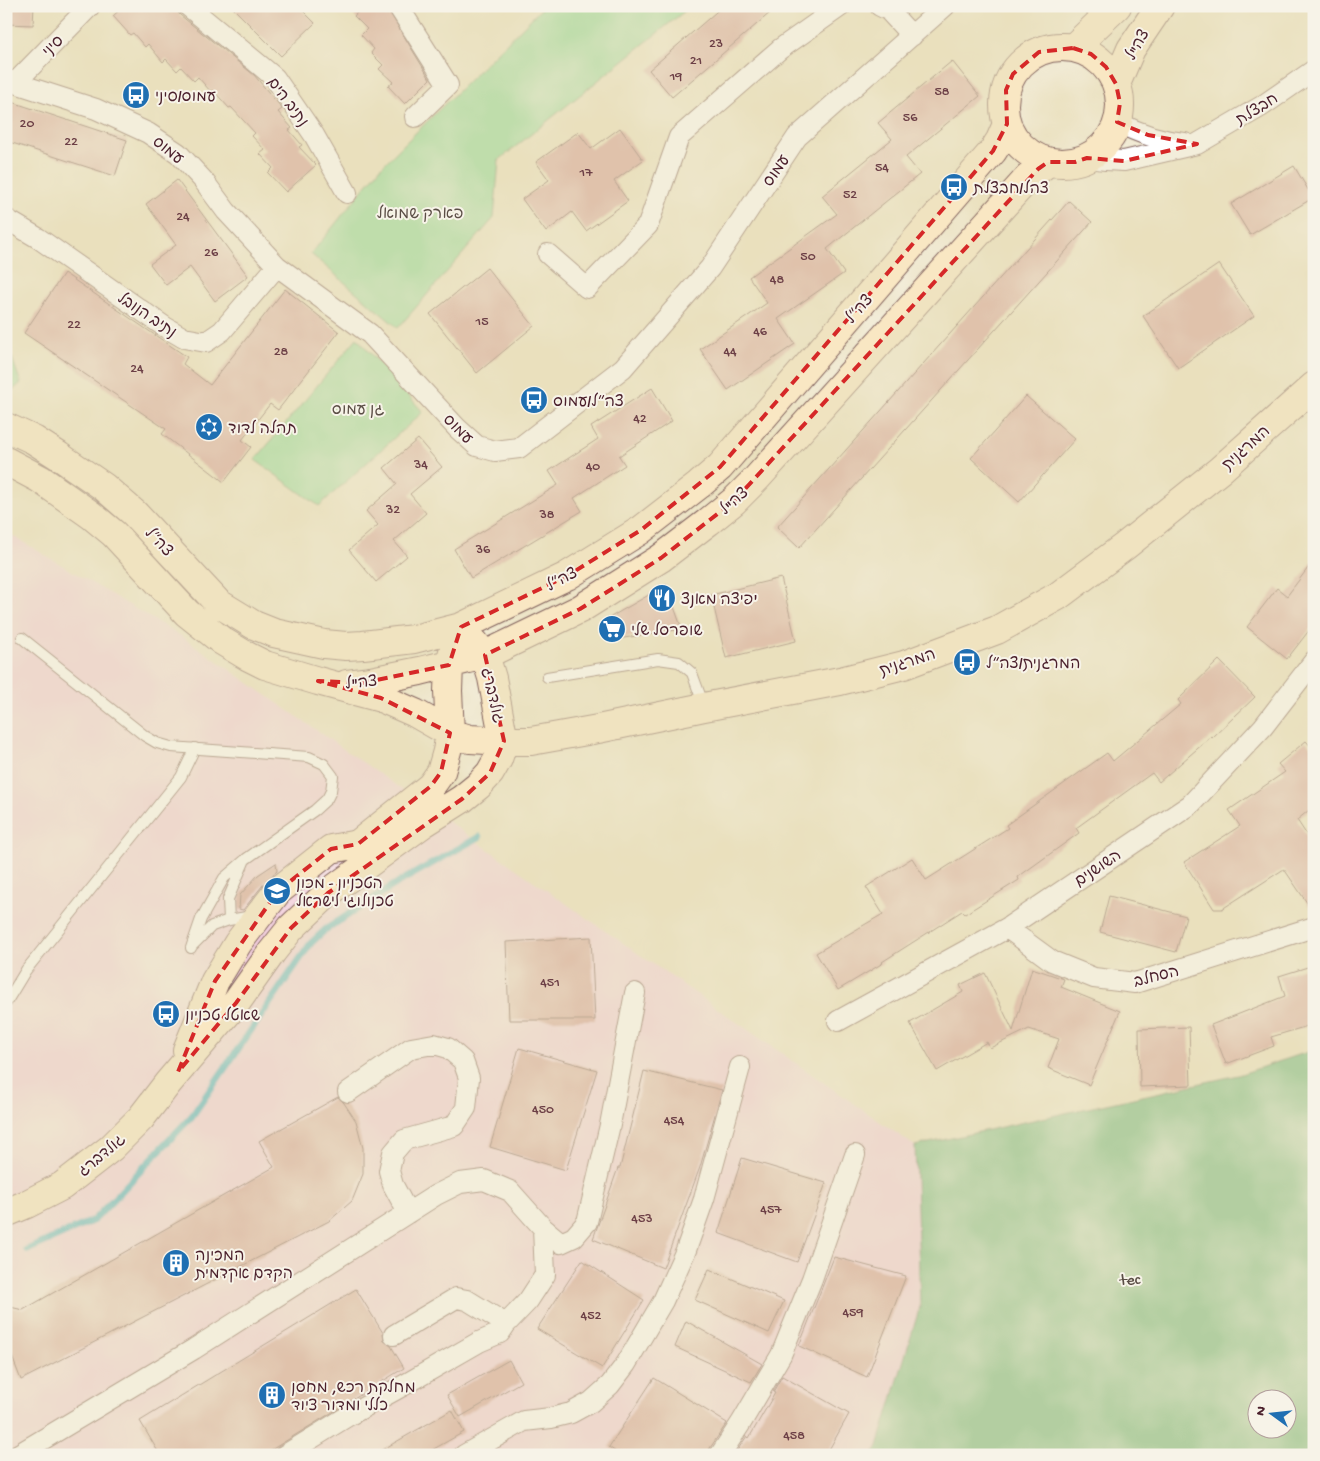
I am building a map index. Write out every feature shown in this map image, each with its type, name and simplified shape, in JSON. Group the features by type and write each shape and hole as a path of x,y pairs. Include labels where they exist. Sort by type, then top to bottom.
{"main road":[{"path":"1072,48 1117,6"},
{"name":"צה\"ל","path":"1116,84 1131,49 1160,6"},
{"path":"1055,47 1072,48 1091,54 1106,67 1116,84 1120,103 1117,122 1111,136 1100,149 1087,158 1075,162 1048,162 1034,156 1023,148 1013,137 1007,124 1004,107 1006,90 1013,74 1024,61 1039,52 1055,47"},
{"name":"צה״ל","path":"6,427 51,450 104,488 134,513 218,602 254,625 274,633 299,639 346,646 414,638 461,627 567,576 641,530 720,467 993,152 1007,124"},
{"name":"צה\"ל","path":"318,681 349,684 362,683 449,665 485,655 580,609 661,558 734,501 1028,178 1048,162"},
{"name":"המרגנית","path":"318,681 381,698 415,713 450,733 470,739 504,742 532,741 598,729 840,681 904,664 996,630 1058,596 1125,546 1220,470 1314,386"},
{"name":"צה״ל","path":"6,461 40,479 91,515 114,534 187,613 222,641 265,665 318,681"},
{"name":"גולדברג","path":"6,1212 27,1204 62,1186 111,1148 141,1118 236,1003 291,928 328,893 424,823 462,799 490,773 498,759 504,742 492,678 485,655 461,627"},
{"name":"גולדברג","path":"178,1072 215,981 238,943 278,891 331,849 358,844 431,786 441,772 450,733 449,665 461,627"},
{"path":"191,1038 224,997 268,934 295,902 358,844"}],"street":[{"name":"סיני","path":"11,82 90,6"},
{"name":"נתיב הים","path":"188,6 275,78 314,135 347,193"},
{"path":"398,6 448,85 415,117"},
{"path":"548,254 586,288 648,225 679,137 780,49 841,6"},
{"path":"880,6 888,10 912,36"},
{"name":"עמוס","path":"11,82 96,109 148,133 178,153 203,180 226,211 277,266 370,334 457,428 477,446 494,451 519,448 623,368 710,268 797,137 945,6"},
{"name":"חבצלת","path":"1087,158 1124,161 1197,144 1262,106 1314,70"},
{"path":"1117,122 1148,135 1178,143 1197,144"},
{"name":"נתיב הנובל","path":"6,219 38,238 165,327 184,338 206,342 222,331 277,266"},
{"name":"השושנים","path":"838,1021 1007,928 1190,805 1263,727 1314,661"},
{"name":"הסחלב","path":"1007,928 1052,961 1094,978 1135,984 1314,927"},
{"path":"17,1455 194,1349 436,1195 460,1184 484,1180 510,1191 543,1228 561,1243 574,1237 587,1222 613,1108 635,994"},
{"path":"348,1092 411,1048 434,1044 448,1048 463,1061 469,1078 466,1108 454,1126 404,1140 393,1153 389,1171 393,1185 408,1213"},
{"path":"464,1455 524,1421 551,1418 571,1413 591,1402 610,1385 626,1364 664,1301 686,1250 704,1199 740,1067"},
{"path":"720,1455 781,1355 812,1279 855,1156"},
{"path":"285,1455 397,1388 500,1333 506,1324 528,1302 545,1275 543,1228"},
{"path":"394,1335 456,1298 468,1300 506,1324"}],"lane":[{"path":"22,638 157,743 171,747 309,757 324,764 333,776 331,791 327,799 315,810 246,859 224,878 201,919 191,948 212,926 229,920 260,914"},
{"path":"547,677 658,659 679,662 692,673 704,707"},
{"path":"6,1002 26,970 181,777 195,748"},
{"path":"229,920 228,900 246,859"}],"highlighted area":[{"path":"1073,48 1091,54 1106,67 1116,84 1120,103 1117,122 1148,135 1197,144 1124,161 1087,158 1075,162 1048,162 1038,169 734,501 661,558 580,609 485,655 504,741 490,773 462,799 328,893 291,928 236,1003 178,1072 215,981 278,891 331,849 358,844 431,786 441,772 450,733 381,698 318,681 362,683 449,665 461,627 567,576 641,530 720,467 993,151 1007,124 1006,90 1013,74 1039,52"}],"shaded area":[{"name":"הטכניון - מכון טכנולוגי לישראל","path":"6,532 181,636 915,1146 920,1306 878,1446 873,1455 6,1455"}],"green space":[{"name":"פארק שמואל","path":"544,6 691,6 499,160 494,218 398,328 311,254 381,167"},
{"name":"גן עמוס","path":"357,338 423,412 319,506 255,460"},
{"path":"6,356 12,358 21,383 13,390 6,388"},
{"name":"tec","path":"1314,1050 1314,1455 873,1455 878,1446 920,1306 915,1146 1238,1075"}],"building":[{"path":"6,6 34,6 33,25 6,24"},
{"path":"124,6 176,6 180,15 254,75 280,106 282,109 278,112 292,128 289,130 302,145 299,147 316,165 286,192 268,173 273,168 260,154 265,150 252,136 255,133 231,107 229,108 213,90 211,92 198,77 194,81 181,67 177,71 166,59 163,62 148,44 145,47 133,33 130,35 113,16"},
{"path":"231,6 298,6 315,23 281,56"},
{"path":"363,6 385,6 387,8 430,79 405,104 388,86 393,82 379,69 383,65 371,53 374,49 361,35 367,29 354,16"},
{"path":"723,6 778,6 672,97 649,70"},
{"path":"952,61 980,96 906,157 920,174 827,249 844,273 778,319 795,344 728,390 700,349 767,303 749,277 837,214 822,196 892,139 878,123"},
{"path":"6,100 127,140 115,176 6,141"},
{"path":"620,128 643,160 614,181 628,201 586,231 572,212 546,232 522,199 549,180 536,162 578,132 591,149"},
{"path":"1294,166 1313,198 1250,235 1231,204"},
{"path":"177,180 248,276 215,301 190,267 166,285 150,264 176,245 146,204"},
{"path":"1069,201 1092,222 799,548 777,527"},
{"path":"1219,264 1254,316 1178,368 1143,316"},
{"path":"487,268 534,326 477,373 430,314"},
{"path":"64,273 187,357 183,364 210,385 285,289 339,332 278,410 270,404 242,440 251,447 224,482 162,434 166,429 24,333"},
{"path":"652,388 672,421 619,456 625,465 574,498 582,511 471,578 454,549 558,485 549,471 598,439 591,427"},
{"path":"1026,396 1075,439 1019,502 971,458"},
{"path":"418,439 442,467 410,494 426,513 394,541 407,556 376,582 349,550 378,525 366,511 397,484 384,468"},
{"path":"1314,560 1314,624 1287,659 1247,627 1277,588 1287,596"},
{"path":"781,578 796,641 726,658 711,595"},
{"path":"666,585 682,629 611,640 602,622"},
{"path":"1219,660 1255,697 1213,737 1159,782 1152,773 1076,828 1079,833 1018,877 1019,880 965,914 962,911 838,990 816,953 883,914 866,887 912,858 926,880 1008,828 1006,825 1107,753 1113,761 1181,704 1178,700"},
{"path":"1306,741 1314,750 1314,806 1297,820 1314,846 1314,913 1284,869 1222,909 1214,909 1184,862 1240,826 1229,810 1285,772 1278,764"},
{"path":"276,863 277,871 266,881 243,910 239,909 240,895 258,875"},
{"path":"1109,896 1186,916 1176,952 1100,932"},
{"path":"591,937 595,1020 509,1020 506,942"},
{"path":"1314,965 1314,1024 1271,1037 1274,1046 1226,1064 1211,1025 1285,996 1279,976"},
{"path":"1032,968 1064,979 1061,987 1120,1011 1089,1085 1048,1068 1059,1039 1029,1029 990,1048 987,1042 937,1071 910,1023 963,992 960,985 985,973 1013,1031"},
{"path":"1189,1027 1191,1085 1140,1087 1139,1029"},
{"path":"519,1048 597,1070 566,1170 490,1147"},
{"path":"644,1071 722,1090 700,1167 663,1268 593,1239 618,1168 620,1168"},
{"name":"המכינה הקדם אקדמית","path":"338,1097 356,1121 363,1148 363,1174 352,1201 329,1221 21,1380 6,1344 6,1306 23,1310 274,1167 259,1141"},
{"path":"742,1158 826,1183 797,1262 718,1233"},
{"path":"834,1257 906,1276 867,1377 799,1346"},
{"path":"582,1260 644,1300 602,1368 537,1329"},
{"path":"709,1269 784,1301 769,1333 695,1300"},
{"name":"מחלקת רכש, מחסן כללי ומדור ציוד","path":"356,1289 383,1333 384,1341 391,1346 404,1368 263,1455 160,1455 140,1421"},
{"path":"686,1321 762,1364 751,1382 675,1347"},
{"path":"509,1360 521,1382 460,1417 447,1395"},
{"path":"782,1376 849,1414 826,1455 734,1455 747,1436 749,1438 775,1393 773,1392"},
{"path":"654,1378 727,1423 710,1448 708,1455 620,1455 609,1447"},
{"path":"452,1410 464,1432 423,1455 373,1455"}],"waterway":[{"path":"27,1250 94,1220 192,1116 311,943 325,930 394,885 479,837"}],"place":[{"name":"עמוס/סיני","path":"136,95"},
{"name":"צהל/חבצלת","path":"954,187"},
{"name":"צה״ל/עמוס","path":"534,400"},
{"name":"תהלה לדוד","path":"209,427"},
{"name":"פיצה מאנצ'","path":"662,598"},
{"name":"שופרסל שלי","path":"612,629"},
{"name":"המרגנית/צה״ל","path":"967,662"},
{"name":"הטכניון - מכון טכנולוגי לישראל","path":"277,891"},
{"name":"שאטל טכניון","path":"166,1014"},
{"name":"המכינה הקדם אקדמית","path":"176,1263"},
{"name":"מחלקת רכש, מחסן כללי ומדור ציוד","path":"272,1395"}]}
